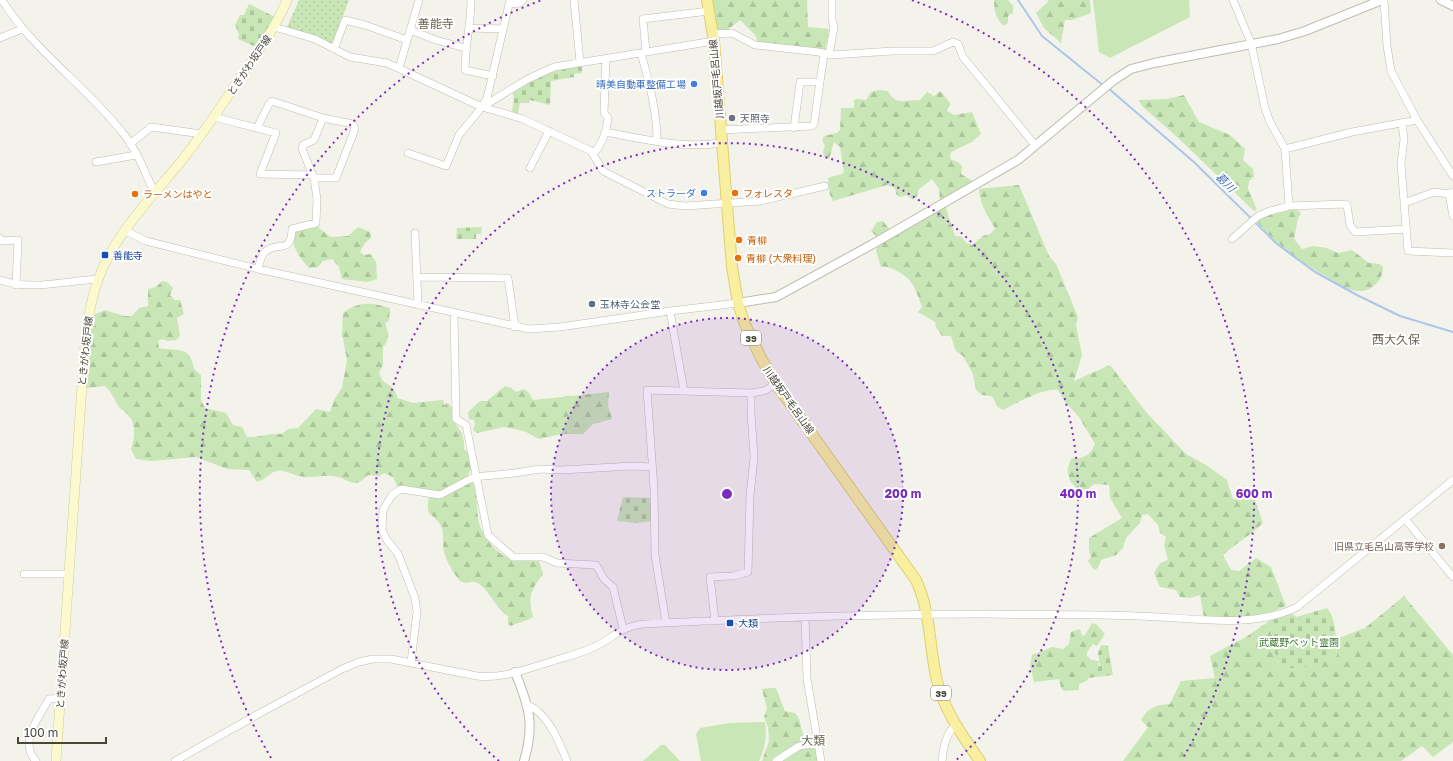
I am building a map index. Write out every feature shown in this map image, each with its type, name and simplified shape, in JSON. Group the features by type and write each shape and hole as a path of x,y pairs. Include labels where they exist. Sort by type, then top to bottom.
{"main road":[{"name":"ときがわ坂戸線","path":"56,761 86,333 90,304 98,279 112,252 126,231 214,117 274,27 287,0"},
{"name":"川越坂戸毛呂山線","path":"707,0 713,37 732,267 738,303 754,345 776,384 913,574 921,590 928,616 937,681 943,700 955,725 980,761"}],"street":[{"path":"2,0 22,29 124,133 155,194"},
{"path":"399,68 419,0"},
{"path":"472,0 465,48 464,70 493,76"},
{"path":"408,153 446,166 459,135 482,107 487,98 510,2 520,3 523,0"},
{"path":"574,0 580,62"},
{"path":"720,130 794,128 814,124 820,82 834,27 832,19 832,0"},
{"path":"1233,0 1251,43 1265,108 1270,122 1285,149 1289,206"},
{"path":"126,231 146,241 258,269 515,327 538,330 776,297 817,276 1018,160 1111,82 1132,69 1305,31 1383,0 1387,46 1391,70 1417,120 1453,176"},
{"path":"1441,0 1453,6"},
{"path":"657,141 657,125 653,107 652,92 643,52 643,19 709,11"},
{"path":"334,49 345,20 365,25 407,40"},
{"path":"274,27 315,40 350,57 387,63 482,107 523,119 594,153 603,171 668,204 685,206 768,200 825,186"},
{"path":"468,28 503,29"},
{"path":"0,38 22,29"},
{"path":"410,30 465,48"},
{"path":"482,107 545,70 580,62 643,52 732,34 754,45 827,54 933,51 953,42 958,44 964,56 1035,145"},
{"path":"594,153 598,149 608,118 604,113 606,58"},
{"path":"794,128 800,82 820,82"},
{"path":"214,117 276,133 260,174 336,178 355,129 353,124 323,118 272,101 257,128"},
{"path":"258,269 264,252 269,249 283,247 289,243 292,238 292,229 316,223 318,199 314,176 302,152 302,147 314,140 323,118"},
{"path":"1285,149 1352,132 1397,123 1402,124 1417,120"},
{"path":"1402,124 1404,140 1401,164 1408,251 1453,253"},
{"path":"130,144 152,127 202,134"},
{"path":"530,168 549,131"},
{"path":"604,132 667,144 691,145 721,143"},
{"path":"96,162 136,155"},
{"path":"1404,203 1434,192 1451,193 1453,216"},
{"path":"1232,239 1266,212 1289,206 1345,204 1347,205 1350,225 1354,232 1407,229"},
{"path":"415,233 418,305"},
{"path":"0,238 0,241 18,240 16,285"},
{"path":"417,277 508,278 515,327"},
{"path":"0,280 16,285 46,285 71,280 98,279"},
{"path":"670,311 684,391"},
{"path":"454,313 456,419 466,425 488,535 514,557 543,558 557,563 596,565 604,579 613,587 624,628"},
{"path":"666,623 655,555 652,467 647,390 751,393 764,391 776,384"},
{"path":"715,621 710,578 733,576 748,572 750,496 754,457 751,393"},
{"path":"411,662 417,612 415,598 398,554 386,540 382,530 383,510 392,495 401,489 440,495 474,477 476,478 540,469 561,470 633,466 652,467"},
{"path":"175,761 351,666 367,660 385,658 483,676 515,672 594,647 624,628 638,625 666,623 805,617 1137,616 1211,620 1274,616 1297,607 1453,480"},
{"path":"1405,519 1453,577"},
{"path":"24,574 69,574"},
{"path":"805,617 807,679 821,761"},
{"path":"515,672 528,705 530,731 524,761"},
{"path":"36,761 30,755 29,739 31,731 49,699 61,698"},
{"path":"528,705 536,709 546,720 560,744 567,761"},
{"path":"942,761 944,746 949,731 955,725"},
{"path":"776,761 799,746 818,742"}],"green space":[{"path":"299,0 349,0 332,45 287,27"},
{"path":"712,0 807,0 808,27 829,29 825,51 758,43 755,35 740,20 726,31 717,32"},
{"path":"994,0 1008,0 1013,6 1013,13 1008,16 1008,23 1004,26 999,21 996,14"},
{"path":"1047,0 1090,0 1091,13 1072,20 1065,20 1061,43 1044,28 1036,13 1049,1"},
{"path":"1093,0 1189,0 1190,17 1110,58 1099,52"},
{"path":"249,4 275,17 256,47 238,39 239,34 235,25 240,15 244,15"},
{"path":"582,65 582,73 574,74 574,77 551,81 550,105 530,100 529,103 520,103 518,114 512,112 514,98 512,91 543,74"},
{"path":"878,90 888,91 894,99 901,101 920,100 927,92 934,96 940,91 950,103 947,111 954,115 972,112 981,134 972,142 951,152 950,159 958,162 962,166 961,174 974,182 949,203 946,208 955,236 962,237 966,243 972,245 983,236 990,234 995,229 983,205 979,189 1019,185 1049,256 1056,264 1078,317 1076,325 1082,355 1074,381 1110,365 1146,412 1186,454 1206,465 1227,480 1233,499 1253,495 1263,523 1223,555 1231,570 1239,571 1256,558 1271,567 1286,606 1262,616 1204,618 1200,595 1191,598 1180,597 1176,590 1160,587 1154,573 1160,563 1168,560 1164,545 1166,537 1160,533 1158,525 1148,514 1142,515 1140,523 1126,538 1123,548 1116,555 1101,560 1098,568 1094,570 1088,561 1091,557 1089,550 1089,538 1122,518 1110,498 1109,485 1094,484 1081,492 1070,480 1068,467 1072,458 1086,456 1095,444 1079,417 1065,402 1058,390 1045,391 1003,410 998,407 992,396 982,395 976,390 973,374 963,356 956,351 951,336 942,336 936,327 935,322 918,312 922,307 915,289 909,280 900,272 887,267 881,267 876,251 877,237 871,231 877,222 883,221 890,230 940,200 939,189 932,179 918,190 917,196 913,200 907,195 900,197 896,194 895,188 887,185 833,201 830,195 828,178 844,173 840,147 834,142 829,159 824,157 823,151 825,146 822,140 824,136 837,133 840,130 841,108 854,108 854,100 866,100 871,92"},
{"path":"1184,95 1199,122 1230,135 1245,149 1243,160 1253,169 1254,177 1249,181 1248,189 1257,210 1254,211 1176,136 1143,107 1138,100 1167,99"},
{"path":"1291,208 1299,211 1301,214 1298,218 1294,239 1302,249 1313,246 1327,248 1338,253 1352,250 1369,263 1380,264 1383,267 1382,276 1377,283 1369,289 1362,291 1355,291 1343,287 1291,254 1258,223 1257,219 1270,213"},
{"path":"305,227 318,227 330,237 348,236 358,227 370,232 371,238 365,243 360,252 364,255 371,254 376,262 377,279 368,282 342,279 339,267 332,259 323,261 318,267 309,268 297,252 293,238 293,233"},
{"path":"482,227 481,234 476,234 476,239 456,239 457,228"},
{"path":"162,281 167,282 173,288 170,295 175,300 180,300 184,314 177,318 180,336 176,340 168,341 162,339 158,341 159,348 182,351 190,356 194,369 201,375 201,400 205,408 226,413 233,425 242,427 247,437 282,434 288,429 298,428 316,409 330,412 334,400 342,387 347,360 342,334 343,313 354,306 365,304 390,308 389,321 385,323 388,339 383,347 383,365 379,372 382,380 394,389 398,398 413,403 443,400 444,405 448,403 451,407 453,421 462,434 464,449 468,453 472,469 468,474 474,484 478,518 482,532 492,545 504,556 518,561 539,560 543,574 531,594 530,604 533,617 511,626 508,624 508,616 503,613 479,584 474,582 461,582 445,556 443,549 442,527 428,511 429,497 423,496 417,488 397,486 393,477 384,473 379,476 368,475 361,481 355,483 334,476 304,477 283,471 276,471 257,482 249,470 227,469 196,457 152,461 136,459 131,449 134,427 127,413 119,407 105,386 85,388 91,316 105,310 124,316 132,316 139,308 148,306 148,289 156,287"},
{"path":"505,386 516,392 524,389 529,393 533,400 609,392 608,406 612,419 593,424 583,434 562,434 539,439 524,431 504,427 477,433 473,430 475,424 474,420 469,419 468,412 480,401 487,401"},
{"path":"623,497 651,498 652,521 635,523 617,521"},
{"path":"1404,596 1453,655 1453,742 1433,757 1422,746 1401,761 1123,761 1148,727 1141,720 1150,709 1161,705 1170,704 1181,681 1215,678 1210,656 1246,637 1269,621 1278,668 1337,656 1336,639 1365,628"},
{"name":"武蔵野ペット霊園","path":"1327,608 1333,619 1337,656 1300,668 1278,668 1269,621 1293,614 1296,617"},
{"path":"1092,623 1096,624 1105,634 1097,646 1093,644 1087,652 1087,656 1091,660 1099,661 1098,670 1089,670 1088,680 1079,684 1079,690 1064,691 1061,688 1059,679 1034,682 1030,665 1032,655 1052,647 1063,649 1069,644 1071,632 1080,629 1082,636 1085,635"},
{"path":"1101,645 1108,646 1113,675 1088,678 1088,670 1097,669 1097,666 1100,666 1098,653"},
{"path":"776,688 785,711 795,713 800,722 804,737 812,737 818,761 762,761 769,741 768,727 764,717 767,709 762,689"},
{"path":"765,722 765,742 759,761 701,761 696,734 700,728 729,723"},
{"path":"661,745 665,745 680,761 643,761"}],"waterway":[{"name":"葛川","path":"1018,0 1042,36 1104,86"},
{"name":"葛川","path":"1108,88 1195,163 1277,244 1315,272 1400,316 1453,332"}],"place":[{"name":"晴美自動車整備工場","path":"694,84"},
{"name":"天照寺","path":"732,118"},
{"name":"ストラーダ","path":"704,193"},
{"name":"フォレスタ","path":"735,193"},
{"name":"ラーメンはやと","path":"135,194"},
{"name":"青柳","path":"739,240"},
{"name":"善能寺","path":"105,255"},
{"name":"青柳 (大衆料理)","path":"738,258"},
{"name":"玉林寺公会堂","path":"592,304"},
{"name":"旧県立毛呂山高等学校","path":"1442,546"},
{"name":"大類","path":"730,623"}],"district":[{"name":"善能寺","path":"436,23"},
{"name":"西大久保","path":"1396,339"},
{"name":"大類","path":"813,740"}]}
